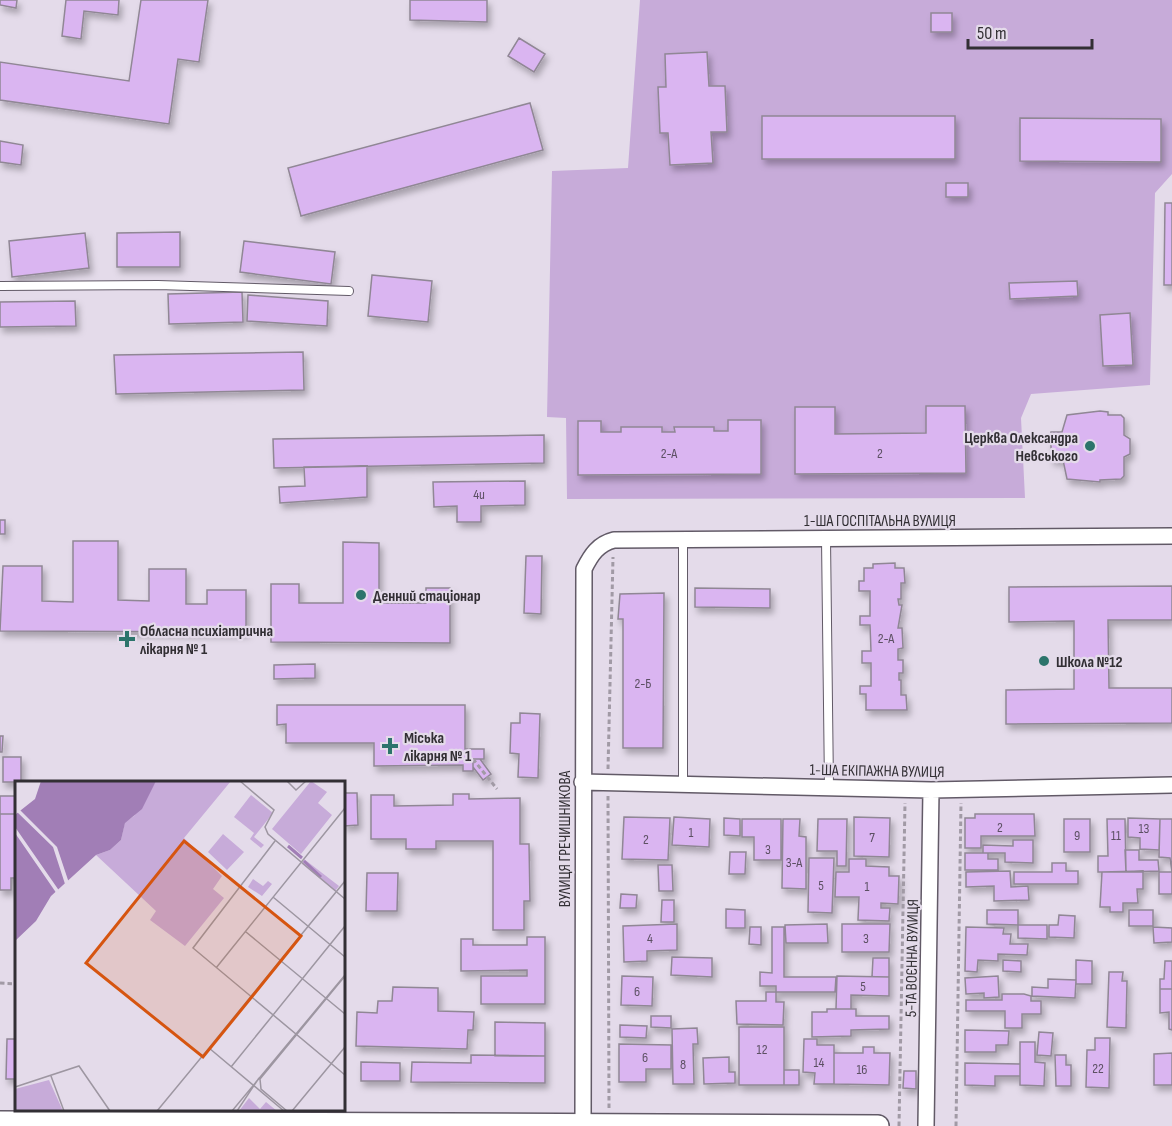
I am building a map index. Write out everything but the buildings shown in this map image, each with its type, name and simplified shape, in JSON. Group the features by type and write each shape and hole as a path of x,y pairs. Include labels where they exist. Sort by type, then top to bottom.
{"street":[{"name":"1-ША ГОСПІТАЛЬНА ВУЛИЦЯ","path":"592,553 605,542 614,540 1172,536"},
{"name":"ВУЛИЦЯ ГРЕЧИШНИКОВА","path":"583,1124 584,569 592,553"},
{"name":"1-ША ЕКІПАЖНА ВУЛИЦЯ","path":"582,782 931,790 1172,785"},
{"name":"5-ТА ВОЄННА ВУЛИЦЯ","path":"926,1126 931,790"},
{"path":"0,1122 878,1126"}],"lane":[{"path":"0,286 158,285 349,291"},
{"path":"826,538 829,787"},
{"path":"683,539 683,786"}],"path":[{"path":"609,1114 608,783 614,540"},
{"path":"473,759 497,789"},
{"path":"899,1126 905,789"},
{"path":"956,1126 962,789"},
{"path":"0,983 15,984"}],"shaded area":[{"path":"640,0 1172,0 1172,174 1155,193 1150,385 1031,394 1021,418 1025,498 567,499 566,418 547,417 552,171 628,168"}],"place":[{"name":"Церква Олександра Невського","path":"1090,446"},
{"name":"Денний стаціонар","path":"361,595"},
{"name":"Обласна психіатрична лікарня № 1","path":"127,639"},
{"name":"Школа №12","path":"1044,661"},
{"name":"Міська лікарня № 1","path":"390,746"}]}
